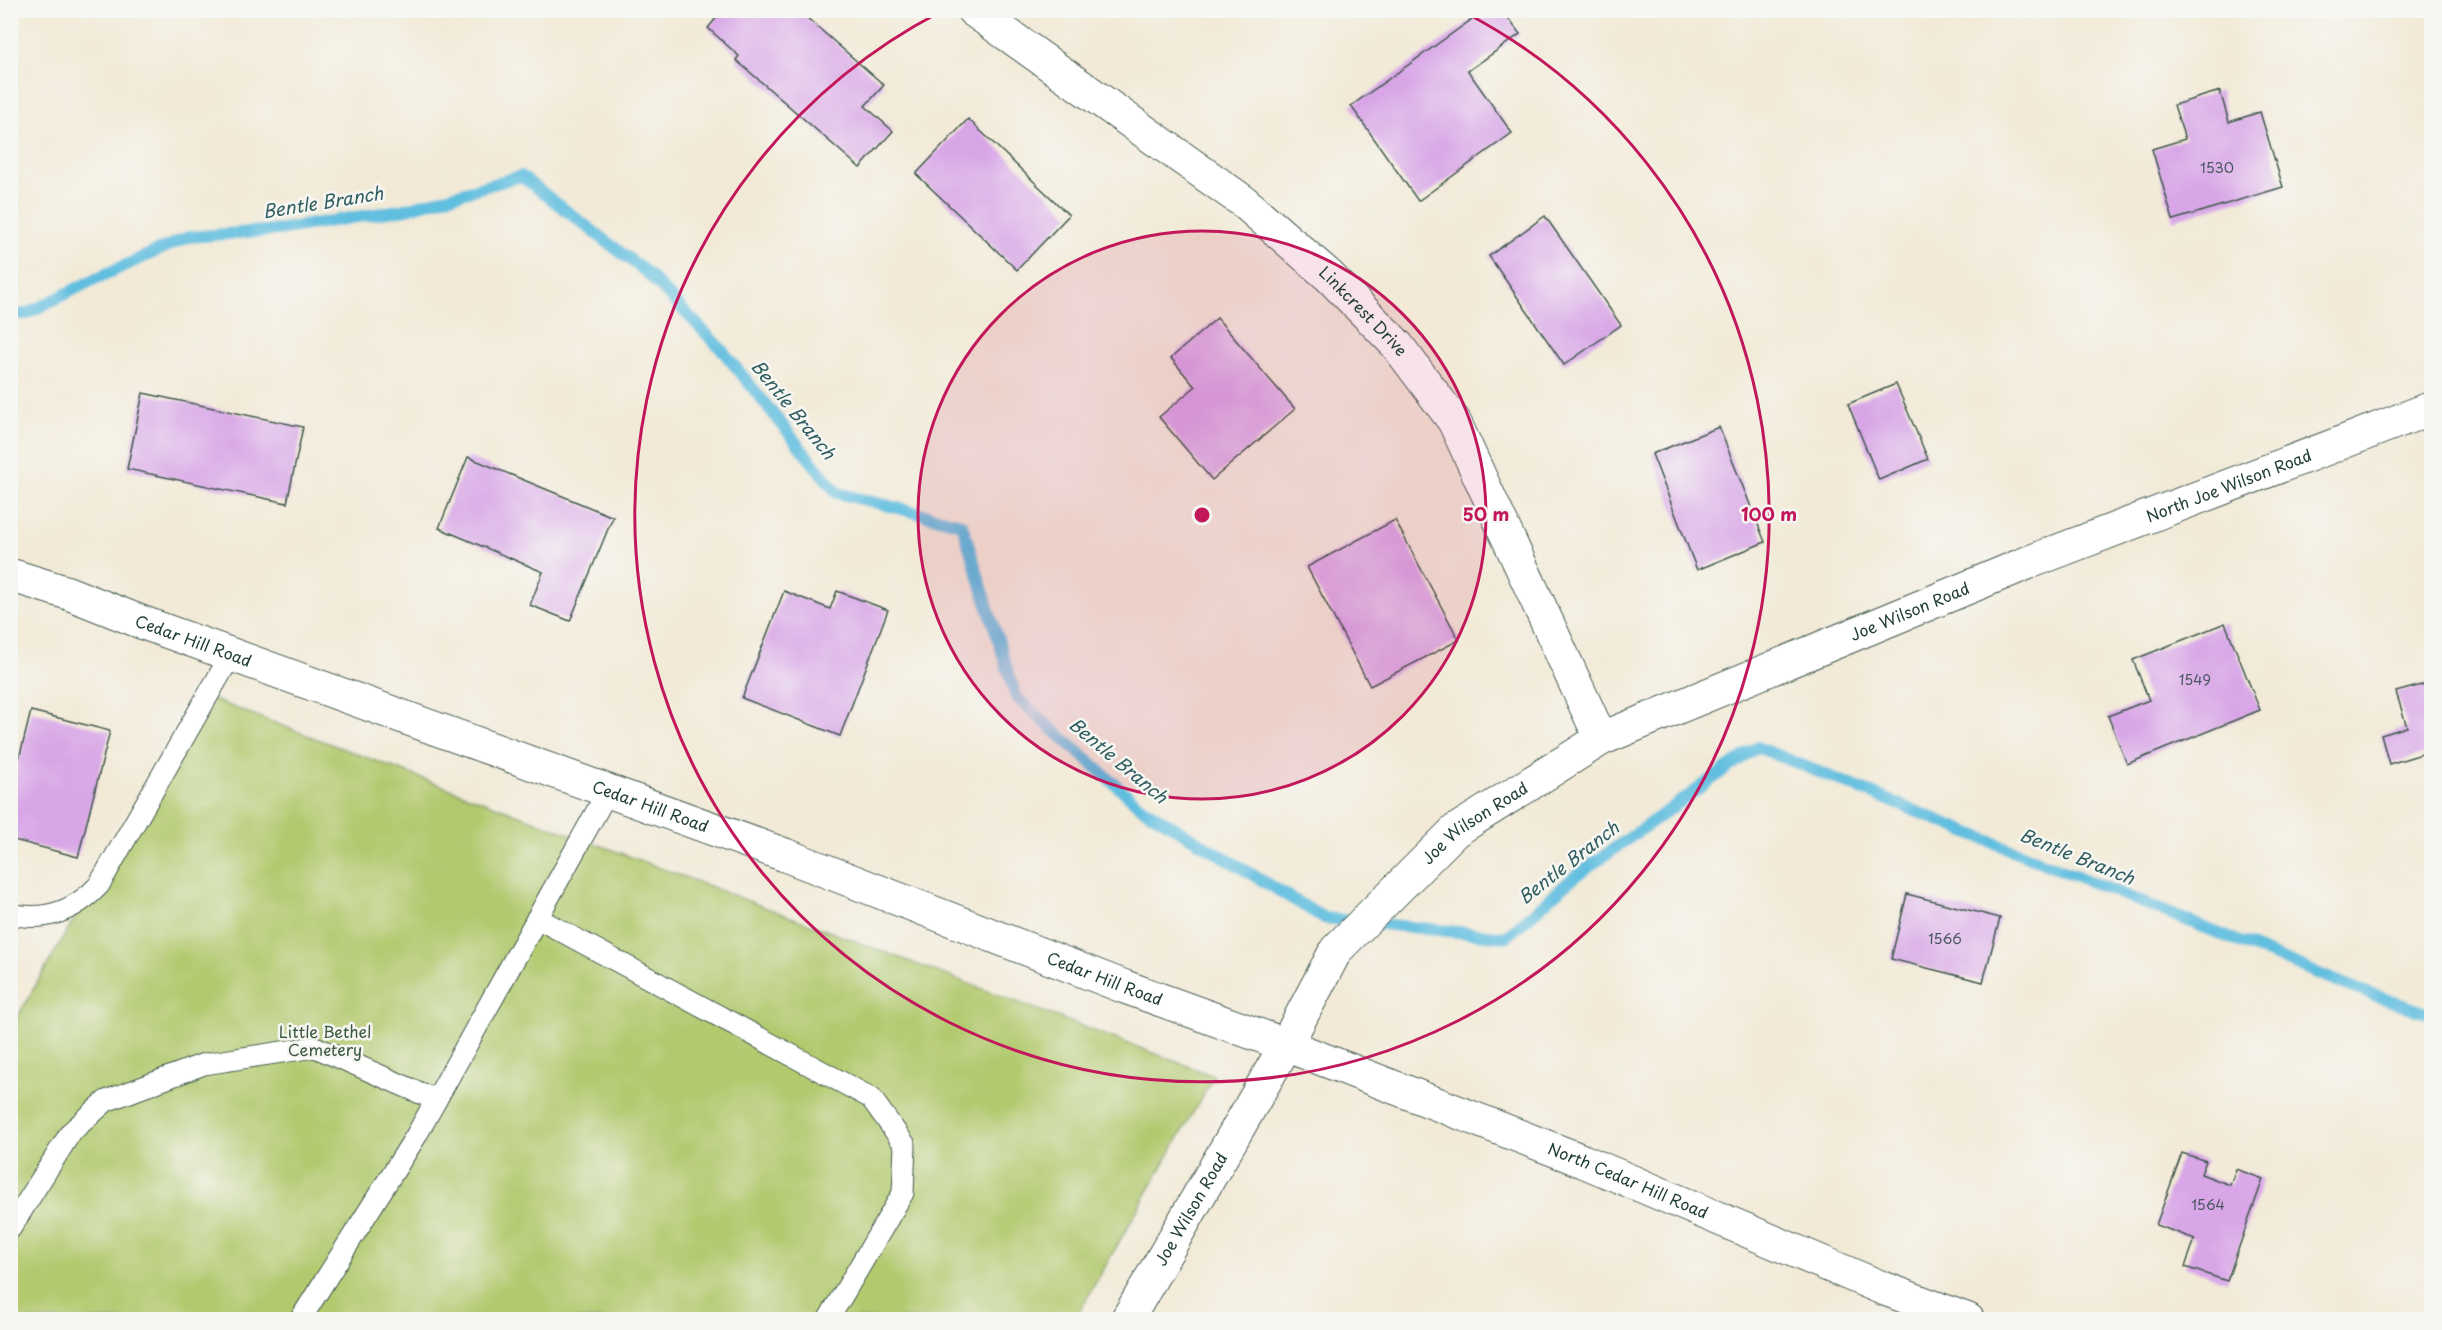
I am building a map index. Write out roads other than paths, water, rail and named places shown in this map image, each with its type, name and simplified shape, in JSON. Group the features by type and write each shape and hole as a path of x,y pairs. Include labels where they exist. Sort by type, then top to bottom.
{"street":[{"name":"Linkcrest Drive","path":"973,10 1244,202 1329,276 1397,345 1454,421 1600,739"},
{"name":"North Joe Wilson Road","path":"2027,563 2432,408"},
{"name":"Joe Wilson Road","path":"1127,1320 1286,1045 1336,950 1370,913 1455,831 1600,739 2027,563"},
{"name":"Cedar Hill Road","path":"10,575 68,593 231,655 785,855 1136,991 1286,1045"},
{"name":"North Cedar Hill Road","path":"1286,1045 1583,1161 1880,1287 1968,1320"}],"lane":[{"path":"10,914 27,918 63,912 81,902 99,885 231,655"},
{"path":"300,1320 416,1136 608,791"},
{"path":"537,918 871,1098 885,1117 905,1145 903,1193 828,1320"},
{"path":"10,1229 71,1132 106,1101 204,1064 315,1047 436,1100"}],"waterway":[{"name":"Bentle Branch","path":"10,314 26,314 97,278 188,237 277,230 406,209 521,176 646,272 722,350 837,493 962,524 1016,697 1141,807 1324,918 1506,937 1573,878 1757,747 2359,990 2432,1015"}],"park label":[{"name":"Little Bethel Cemetery","path":"325,1041"}]}
